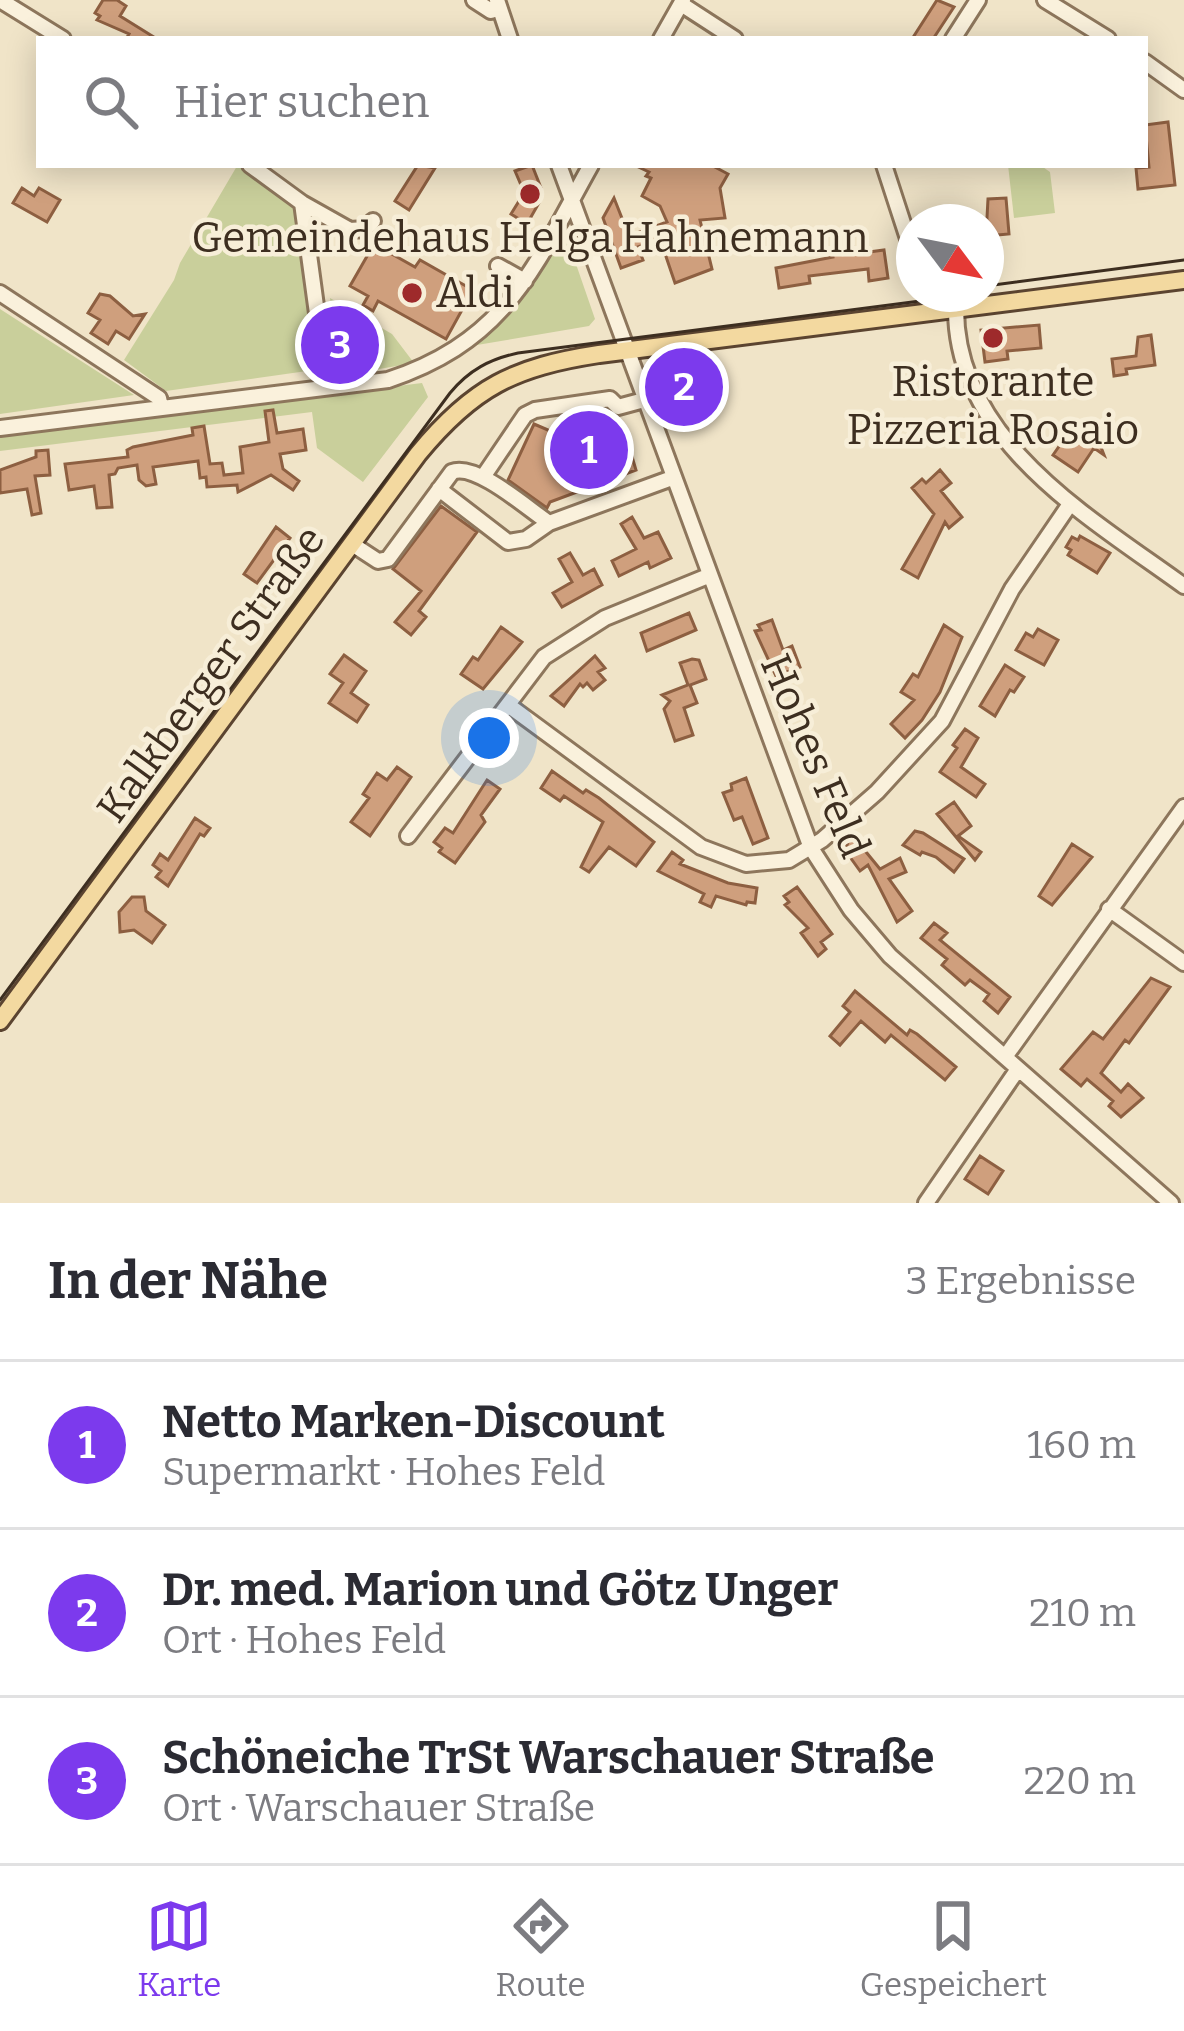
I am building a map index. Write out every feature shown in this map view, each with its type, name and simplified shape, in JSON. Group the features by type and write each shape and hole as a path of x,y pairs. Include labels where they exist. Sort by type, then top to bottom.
{"main road":[{"path":"1004,303 1184,280"},
{"path":"626,350 896,308"},
{"name":"Kalkberger Straße","path":"0,1021 440,428 494,382 541,365 626,350"}],"street":[{"path":"0,0 58,36"},
{"path":"474,0 491,11 498,4 509,36"},
{"path":"955,36 977,0"},
{"path":"1045,0 1103,36"},
{"path":"663,36 682,2 731,36"},
{"path":"1148,64 1184,90"},
{"path":"254,168 350,230 365,229 373,221"},
{"name":"Hohes Feld","path":"560,168 811,848 851,910 890,956 1171,1203"},
{"path":"0,428 388,380 419,370 493,320 525,281 589,168"},
{"path":"885,168 897,204"},
{"path":"302,203 327,387"},
{"path":"498,266 525,281"},
{"path":"0,293 159,398 161,407"},
{"path":"956,312 962,362 988,417 1070,504 1184,586"},
{"path":"482,477 526,415 535,410 610,399 624,407 644,400"},
{"path":"352,544 378,561 388,559 458,468 482,477 548,524"},
{"path":"439,489 508,542 526,539 548,524 672,478"},
{"path":"508,705 701,847 746,864 776,863 811,848 877,792 941,722 1012,589 1070,504"},
{"path":"408,836 544,657 605,618 708,576"},
{"path":"1005,1057 1184,806"},
{"path":"1109,909 1184,963"},
{"path":"926,1203 1018,1069"}],"green space":[{"path":"236,168 290,198 296,210 317,361 314,370 166,391 124,360"},
{"path":"1008,168 1044,168 1050,172 1055,213 1014,218"},
{"path":"567,238 595,319 589,326 471,346 509,310 551,245"},
{"path":"330,298 392,334 414,363 356,373 338,358"},
{"path":"0,309 134,395 0,414"},
{"path":"422,383 428,397 363,482 317,448 312,412 0,451 0,436"}],"building":[{"path":"103,0 117,0 126,6 120,16 152,36 128,36 97,20 100,16 95,13"},
{"path":"937,0 954,7 935,36 914,36"},
{"path":"1168,122 1175,185 1138,189 1136,168 1149,167 1148,125"},
{"path":"416,168 435,168 409,210 395,201"},
{"name":"Gemeindehaus Helga Hahnemann","path":"533,168 541,188 540,201 527,224 511,214 521,185 515,171"},
{"path":"640,168 717,168 728,174 720,188 725,218 700,220 712,269 675,283 660,239 638,247 643,260 621,268 603,218 614,198 629,236 667,222 660,206 642,196 649,172"},
{"path":"22,188 34,196 39,188 60,200 47,222 13,203"},
{"path":"1006,198 1009,234 1004,234 1004,204 988,204 988,199"},
{"name":"Aldi","path":"374,244 415,267 420,260 473,290 446,339 378,301 373,311 363,305 368,296 350,286"},
{"path":"853,247 854,254 884,250 888,278 869,281 868,269 809,276 810,283 779,288 776,268 833,257 832,250"},
{"path":"100,294 110,296 133,316 145,314 129,339 116,331 108,344 91,333 100,320 88,313"},
{"path":"1039,325 1041,348 1007,351 1008,359 985,362 981,330"},
{"path":"1151,335 1155,365 1126,369 1127,374 1114,376 1112,359 1136,356 1138,337"},
{"path":"273,410 277,433 303,429 306,450 280,454 283,469 299,481 293,490 271,475 238,492 237,485 207,487 206,477 200,478 198,461 153,467 156,484 146,486 139,480 137,465 118,468 109,475 112,507 97,508 94,486 69,490 65,464 128,457 127,450 133,447 193,435 192,428 204,426 210,464 222,463 224,475 243,473 240,447 269,442 265,411"},
{"path":"534,424 571,440 610,426 615,439 626,436 636,470 550,502 547,508 508,480"},
{"path":"1090,431 1104,455 1094,448 1078,472 1053,455 1069,432 1081,439"},
{"path":"48,450 50,475 35,476 41,513 32,515 27,489 0,493 0,470 36,457 36,451"},
{"path":"940,470 951,483 941,491 962,517 949,528 945,522 918,578 902,569 934,514 912,488"},
{"path":"441,506 477,532 419,611 426,617 411,635 395,622 421,591 393,569"},
{"path":"632,517 644,538 658,532 671,558 650,568 648,562 619,576 612,561 636,549 621,524"},
{"path":"276,527 290,538 257,583 244,574"},
{"path":"1080,536 1110,553 1097,573 1068,555 1071,550 1066,547 1072,537 1078,540"},
{"path":"570,553 583,575 594,569 602,585 562,607 553,593 572,582 559,559"},
{"path":"689,613 696,630 647,651 641,633"},
{"path":"772,620 783,650 792,646 800,667 776,676 755,631"},
{"path":"944,625 962,637 940,692 905,738 891,724 914,700 901,692 913,674 918,677"},
{"path":"501,627 522,642 483,689 461,674 473,657 478,660"},
{"path":"1038,629 1058,640 1044,665 1016,650 1026,633 1033,637"},
{"path":"344,655 366,671 351,693 368,705 357,722 329,703 343,683 330,674"},
{"path":"595,656 605,668 598,672 605,680 593,690 587,683 580,684 564,706 551,696"},
{"path":"699,660 706,679 690,685 697,703 684,708 693,735 675,741 664,709 670,701 662,695 688,685 680,663"},
{"path":"1005,665 1024,677 995,716 980,706"},
{"path":"965,729 978,738 961,767 985,784 976,797 940,772"},
{"path":"397,767 411,777 370,836 351,822 369,798 363,794 377,773 387,780"},
{"path":"552,771 583,793 586,790 599,798 654,842 636,866 609,847 589,872 581,867 603,822 564,796 560,801 541,788"},
{"path":"746,778 768,838 753,844 742,817 734,820 723,793"},
{"path":"487,780 500,789 481,815 485,822 455,863 434,842 445,828 453,833"},
{"path":"954,802 971,826 958,836 981,852 975,860 937,814"},
{"path":"195,818 210,828 204,836 200,834 168,886 156,877 161,871 153,865 160,854 168,860"},
{"path":"915,831 964,859 954,872 936,857 903,845"},
{"path":"849,840 857,841 880,869 900,858 906,872 889,879 912,911 897,922 868,865 860,871 845,850"},
{"path":"1072,844 1092,857 1052,905 1039,896"},
{"path":"672,852 683,860 680,864 728,883 757,888 755,903 716,896 711,907 700,902 704,894 658,871"},
{"path":"797,887 832,934 821,942 826,949 818,956 801,933 808,928 785,905 789,902 784,896"},
{"path":"132,897 144,897 146,911 165,925 152,943 134,930 120,932 119,912"},
{"path":"934,923 947,933 940,940 1010,997 998,1013 984,1001 989,994 970,980 965,985 942,965 947,959 921,938"},
{"path":"1151,978 1170,987 1101,1073 1121,1092 1128,1084 1143,1098 1121,1117 1109,1106 1113,1101 1087,1079 1081,1086 1061,1069 1093,1032 1103,1039"},
{"path":"855,991 907,1035 910,1030 917,1034 956,1067 945,1080 891,1035 885,1042 861,1021 840,1045 830,1036 850,1012 843,1006"},
{"path":"980,1156 1003,1171 988,1194 965,1179"}],"tram line":[{"path":"1004,284 1184,260"},
{"path":"0,1000 450,393 472,372 518,353 896,304"}],"place":[{"name":"Gemeindehaus Helga Hahnemann","path":"530,194"},
{"name":"Aldi","path":"412,293"},
{"name":"Ristorante Pizzeria Rosaio","path":"993,338"},
{"name":"Schöneiche TrSt Warschauer Straße","path":"340,345"},
{"name":"Dr. med. Marion und Götz Unger","path":"684,387"},
{"name":"Netto Marken-Discount","path":"589,450"}]}
